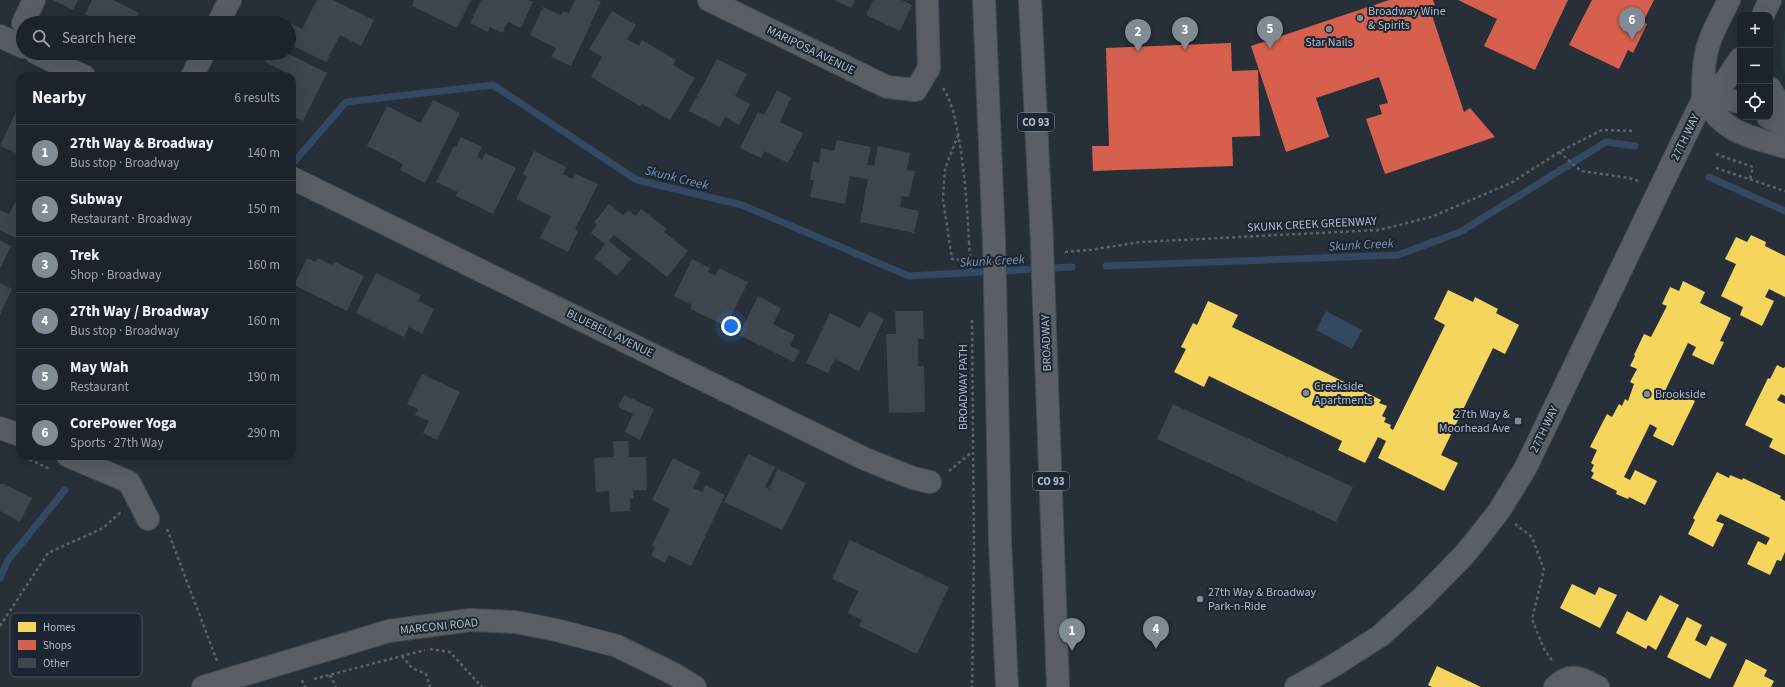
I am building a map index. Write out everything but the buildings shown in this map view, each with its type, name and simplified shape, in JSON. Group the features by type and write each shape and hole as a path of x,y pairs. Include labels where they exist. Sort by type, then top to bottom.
{"main road":[{"path":"984,0 994,242 1000,541 1007,687"},
{"name":"BROADWAY","path":"1030,0 1042,243 1058,687"},
{"name":"27TH WAY","path":"1703,99 1703,76 1707,50 1710,40 1729,0"},
{"path":"1764,12 1770,0"},
{"name":"27TH WAY","path":"1296,687 1333,666 1380,636 1422,598 1464,556 1499,511 1526,467 1703,99 1726,80 1737,64"},
{"path":"1773,93 1785,114"}],"street":[{"path":"26,16 34,0"},
{"path":"222,16 230,0"},
{"name":"MARIPOSA AVENUE","path":"709,0 887,87 916,90 929,68 927,0"},
{"path":"51,60 76,72"},
{"path":"194,72 200,60"},
{"path":"1737,102 1715,98 1703,99 1716,118 1729,128 1785,147"},
{"path":"1773,120 1785,126"},
{"name":"BLUEBELL AVENUE","path":"296,180 865,459 913,478 930,482"},
{"path":"61,463 129,482 156,521"},
{"name":"MARCONI ROAD","path":"209,685 396,630 470,620 515,622 543,627 617,646 674,674 695,687"},
{"path":"1560,683 1576,676 1598,687"}],"path":[{"path":"944,90 954,112 966,178 971,277"},
{"name":"SKUNK CREEK GREENWAY","path":"1065,252 1090,250 1140,242 1379,230 1431,217 1511,183 1559,152 1602,130 1634,131"},
{"path":"958,134 945,168 943,200 952,259 965,260"},
{"path":"1559,152 1581,170 1629,178 1660,188"},
{"path":"1716,154 1753,167 1750,179"},
{"path":"1716,168 1785,191"},
{"name":"BROADWAY PATH","path":"972,314 974,551 972,687"},
{"path":"930,482 950,470 972,452"},
{"path":"43,460 61,463"},
{"path":"0,626 48,553 104,528 122,511 122,506"},
{"path":"1499,511 1532,537 1544,570 1532,619 1560,683"},
{"path":"156,521 209,685"},
{"path":"396,630 402,656 412,668 426,674 430,687"},
{"path":"297,683 429,649 450,652 482,687"}],"green space":[{"path":"1785,29 1785,75 1781,52"}],"water":[{"path":"1326,311 1362,330 1352,349 1316,330"}],"waterway":[{"name":"Skunk Creek","path":"296,160 346,102 493,85 637,180 742,205 909,276 1072,267"},
{"name":"Skunk Creek","path":"1106,266 1398,255 1460,232 1606,142 1635,146"},
{"name":"Skunk Creek","path":"1709,177 1785,211"},
{"name":"Skunk Creek","path":"0,578 8,560 65,490"}],"place":[{"name":"Broadway Wine & Spirits","path":"1360,18"},
{"name":"Star Nails","path":"1329,29"},
{"name":"CorePower Yoga","path":"1632,40"},
{"name":"May Wah","path":"1270,49"},
{"name":"Trek","path":"1185,50"},
{"name":"Subway","path":"1138,52"},
{"name":"Creekside Apartments","path":"1306,393"},
{"name":"Brookside","path":"1647,394"},
{"name":"27th Way & Moorhead Ave","path":"1518,421"},
{"name":"27th Way & Broadway Park-n-Ride","path":"1200,599"},
{"name":"27th Way / Broadway","path":"1156,649"},
{"name":"27th Way & Broadway","path":"1072,651"}]}
